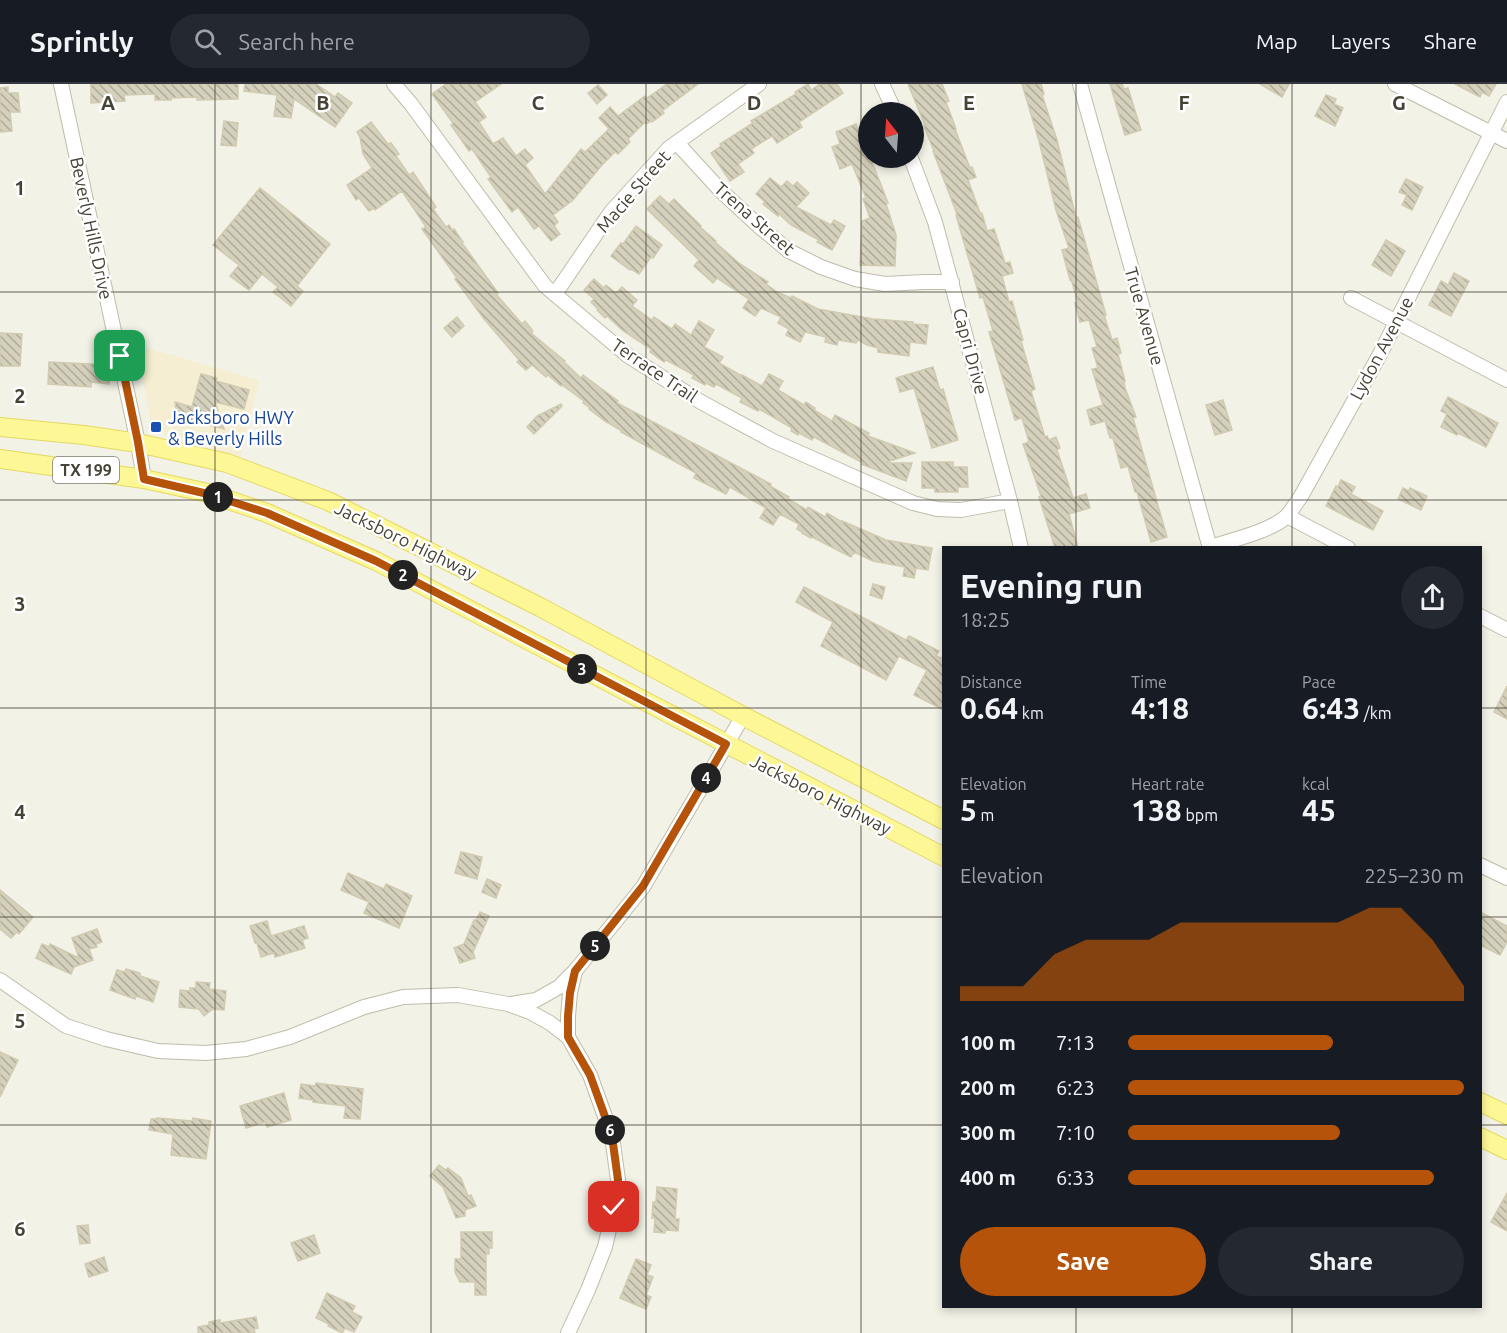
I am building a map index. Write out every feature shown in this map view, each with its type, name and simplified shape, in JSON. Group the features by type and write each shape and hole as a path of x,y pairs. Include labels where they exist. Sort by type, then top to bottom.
{"main road":[{"name":"Jacksboro Highway","path":"0,427 138,442 226,463 328,501 540,607 942,819"},
{"name":"Jacksboro Highway","path":"0,459 144,479 208,494 267,513 376,561 942,856"},
{"path":"1483,1110 1507,1115"},
{"path":"1482,1138 1507,1150"}],"street":[{"name":"Beverly Hills Drive","path":"61,84 144,479"},
{"path":"398,88 414,84"},
{"name":"Macie Street","path":"555,294 611,212 669,148 759,84"},
{"path":"882,84 890,102"},
{"name":"True Avenue","path":"1080,84 1210,546"},
{"path":"1395,84 1507,141"},
{"name":"Terrace Trail","path":"398,88 545,286 627,355 701,402 784,446 913,504 937,509 961,510 1010,501"},
{"name":"Lydon Avenue","path":"1213,546 1252,534 1278,522 1287,516 1300,498 1379,356 1507,102"},
{"name":"Trena Street","path":"677,143 721,191 789,251 821,267 855,279 885,284 952,282"},
{"name":"Capri Drive","path":"915,168 935,222 952,282 1021,546"},
{"path":"1351,298 1507,380"},
{"path":"1287,516 1344,546"},
{"path":"1482,617 1507,630"},
{"path":"508,1004 536,1000 559,987 575,971 643,886 743,716"},
{"path":"1482,866 1507,878"},
{"path":"568,1037 570,993 575,971"},
{"path":"0,980 66,1026 106,1039 167,1052 206,1053 246,1049 290,1037 364,1007 403,997 458,995 508,1004 550,1023 568,1037 590,1075 612,1136 618,1180 605,1247 568,1333"}],"shaded area":[{"path":"137,345 259,380 240,458 152,430"}],"building":[{"path":"91,84 238,84 238,99 197,100 197,97 155,100 155,94 124,95 125,101 91,103"},
{"path":"245,84 316,84 335,97 338,93 352,103 335,127 294,99 291,118 274,116 277,95 244,91"},
{"path":"446,84 501,84 475,102 486,117 479,122 493,144 503,138 516,156 525,149 533,158 525,165 545,194 581,149 585,152 609,129 599,118 610,107 618,116 645,96 647,98 667,84 698,84 662,111 664,113 652,122 646,124 645,122 628,139 630,142 602,165 573,200 553,215 558,222 554,226 560,234 551,241 539,226 534,229 518,207 512,212 488,179 491,177 472,149 469,151 451,125 453,123 432,94"},
{"path":"808,84 811,90 820,84 837,84 843,93 799,122 802,127 777,143 772,136 751,149 754,153 738,164 744,172 730,181 711,153 721,146 720,144 753,123 751,121 796,94 795,92"},
{"path":"908,84 942,84 949,101 946,102 955,129 970,168 972,167 976,177 968,180 980,213 982,213 987,231 994,229 1005,263 1010,262 1013,273 1002,276 1023,340 1021,341 1035,389 1031,391 1045,437 1047,436 1049,440 1056,437 1060,448 1057,450 1073,498 1086,494 1090,508 1069,514 1077,546 1054,546 1039,497 1041,496 1023,444 1029,442 1022,418 1015,420 989,332 993,331 983,297 980,298 957,214 924,126 924,102 915,102"},
{"path":"1022,84 1041,84 1044,94 1042,95 1057,140 1076,218 1078,217 1106,315 1104,315 1112,340 1117,338 1125,388 1136,417 1133,418 1167,537 1151,542 1128,466 1121,468 1113,438 1110,438 1105,421 1091,425 1087,410 1103,405 1092,369 1098,368 1092,348 1097,347 1089,320 1080,322 1075,303 1078,302 1062,250 1069,248 1056,210"},
{"path":"1110,84 1122,84 1124,89 1128,88 1141,130 1125,135"},
{"path":"1260,84 1289,84 1282,97"},
{"path":"1455,84 1496,84 1489,96 1482,92 1480,97"},
{"path":"598,85 607,95 597,104 588,93"},
{"path":"8,87 8,93 18,93 20,112 10,112 12,131 0,132 0,88"},
{"path":"1326,95 1336,99 1334,104 1343,108 1335,126 1315,116"},
{"path":"224,121 238,123 236,146 221,145"},
{"path":"371,122 399,154 396,156 409,175 413,172 436,207 433,209 446,227 449,225 452,230 454,229 498,293 496,294 522,324 525,321 533,331 531,333 565,361 581,378 583,375 618,401 617,403 771,484 770,486 789,497 788,499 807,510 808,507 825,517 827,513 842,522 886,540 932,548 928,570 916,568 914,578 903,576 905,567 873,561 854,552 851,557 802,533 797,529 799,524 780,514 773,525 760,518 766,508 730,487 726,494 694,478 696,473 621,432 548,375 546,377 532,365 526,370 517,362 519,360 484,319 455,279 457,278 422,229 426,227 402,191 375,210 374,208 369,211 359,198 356,200 347,185 372,168 363,154 357,132"},
{"path":"856,124 858,168 874,168 888,203 886,204 896,235 895,266 860,265 862,221 870,218 863,199 866,198 852,164 840,169 832,147 840,144 836,132"},
{"path":"770,178 781,187 787,181 793,186 797,182 809,193 796,207 831,225 834,220 845,226 832,250 791,225 763,204 765,202 756,194"},
{"path":"1406,179 1423,187 1412,210 1402,205 1407,195 1399,192"},
{"path":"260,188 330,244 297,286 303,291 291,306 273,292 278,287 262,274 249,290 230,276 239,265 213,245"},
{"path":"660,196 669,204 674,199 715,242 740,264 768,282 766,284 777,292 791,298 792,296 818,309 873,319 928,325 926,344 910,342 909,356 878,352 878,348 858,340 856,343 838,340 837,345 825,342 826,337 805,332 800,342 786,335 789,329 778,323 781,317 761,308 755,316 743,308 749,299 717,278 713,283 694,266 699,260 647,209"},
{"path":"636,226 662,245 639,274 611,256"},
{"path":"1386,240 1405,251 1391,276 1372,265"},
{"path":"1454,273 1469,281 1451,316 1429,305 1441,281 1448,285"},
{"path":"594,279 604,288 606,285 616,293 622,287 637,300 632,306 652,320 654,317 672,329 675,324 691,335 699,321 714,330 704,347 723,357 719,363 742,376 762,386 769,374 783,381 778,390 804,405 806,402 832,421 835,415 869,433 868,436 915,453 887,462 912,463 906,481 861,464 865,464 814,437 812,440 799,433 798,435 791,431 792,428 759,409 758,411 740,402 742,398 716,384 714,387 706,383 705,385 692,378 694,375 666,360 664,362 650,352 651,349 622,330 607,316 605,318 597,310 591,302 594,299 584,290"},
{"path":"457,317 464,326 452,337 444,328"},
{"path":"0,333 22,334 20,366 0,366"},
{"path":"49,362 110,365 109,384 91,382 91,387 48,384"},
{"path":"933,367 940,390 943,389 958,440 932,448 914,388 900,392 896,378"},
{"path":"201,374 217,378 216,381 249,390 244,409 215,402 224,429 177,417 175,402 192,407"},
{"path":"1448,397 1498,423 1486,447 1441,427 1447,414 1441,411"},
{"path":"1223,400 1232,430 1215,435 1206,405"},
{"path":"561,404 562,406 534,434 527,427 537,416"},
{"path":"922,462 953,462 953,467 967,467 968,487 958,487 958,492 935,492 935,488 922,488"},
{"path":"1341,480 1355,487 1351,494 1383,511 1373,530 1326,506"},
{"path":"1403,488 1409,491 1410,488 1427,496 1421,510 1398,499"},
{"path":"873,584 885,587 882,599 870,595"},
{"path":"804,587 906,640 909,636 939,651 936,656 942,658 942,709 914,695 927,670 899,656 886,680 821,646 833,622 796,602"},
{"path":"1507,686 1507,719 1494,712"},
{"path":"461,852 482,857 477,879 455,873"},
{"path":"348,873 384,889 386,884 412,896 399,928 364,913 369,902 341,890"},
{"path":"487,879 501,885 496,898 482,892"},
{"path":"0,890 33,917 19,934 17,932 11,938 0,929"},
{"path":"480,912 489,916 473,952 475,958 460,963 454,948 464,944"},
{"path":"1482,913 1507,926 1507,942 1500,955 1482,946"},
{"path":"267,921 271,936 304,926 308,938 302,940 305,948 275,957 274,953 261,957 250,926"},
{"path":"97,929 102,942 96,944 97,947 89,949 93,960 74,967 71,974 36,958 42,944 49,947 50,944 79,958 72,938"},
{"path":"126,969 159,982 153,1002 136,996 135,999 110,990 117,970 125,972"},
{"path":"196,982 210,983 209,989 226,991 224,1010 213,1009 204,1016 199,1009 179,1007 180,990 190,991 190,988 196,988"},
{"path":"0,1052 18,1060 0,1097"},
{"path":"316,1083 363,1089 360,1119 344,1118 346,1106 299,1098 301,1084 315,1086"},
{"path":"284,1093 291,1120 267,1127 265,1122 246,1128 240,1106"},
{"path":"193,1118 211,1121 206,1159 171,1155 173,1134 149,1130 151,1119 192,1121"},
{"path":"439,1165 446,1170 448,1168 461,1178 468,1196 471,1195 476,1206 465,1210 465,1216 456,1218 443,1187 430,1176"},
{"path":"657,1187 677,1189 675,1219 679,1219 678,1231 654,1232 653,1202 656,1202"},
{"path":"1507,1193 1507,1231 1491,1222"},
{"path":"88,1225 90,1243 80,1244 77,1226"},
{"path":"461,1232 492,1232 492,1248 489,1248 489,1254 486,1254 486,1295 475,1295 475,1282 460,1282 455,1272 455,1259 461,1259"},
{"path":"314,1235 320,1253 298,1261 291,1243"},
{"path":"104,1257 108,1271 89,1277 85,1264"},
{"path":"636,1259 651,1265 647,1275 653,1277 646,1295 651,1297 646,1309 620,1298"},
{"path":"327,1293 355,1306 352,1312 362,1317 354,1332 345,1328 342,1333 316,1318"},
{"path":"256,1317 258,1328 254,1329 255,1333 198,1333 198,1327 209,1325 209,1322 220,1320 220,1323"}],"place":[{"name":"Jacksboro HWY & Beverly Hills","path":"156,427"}],"route":[{"path":"120,356 144,479 208,494 267,513 376,561 726,744 643,886 575,971 570,993 568,1037 590,1075 612,1136 618,1180 614,1207"}]}
